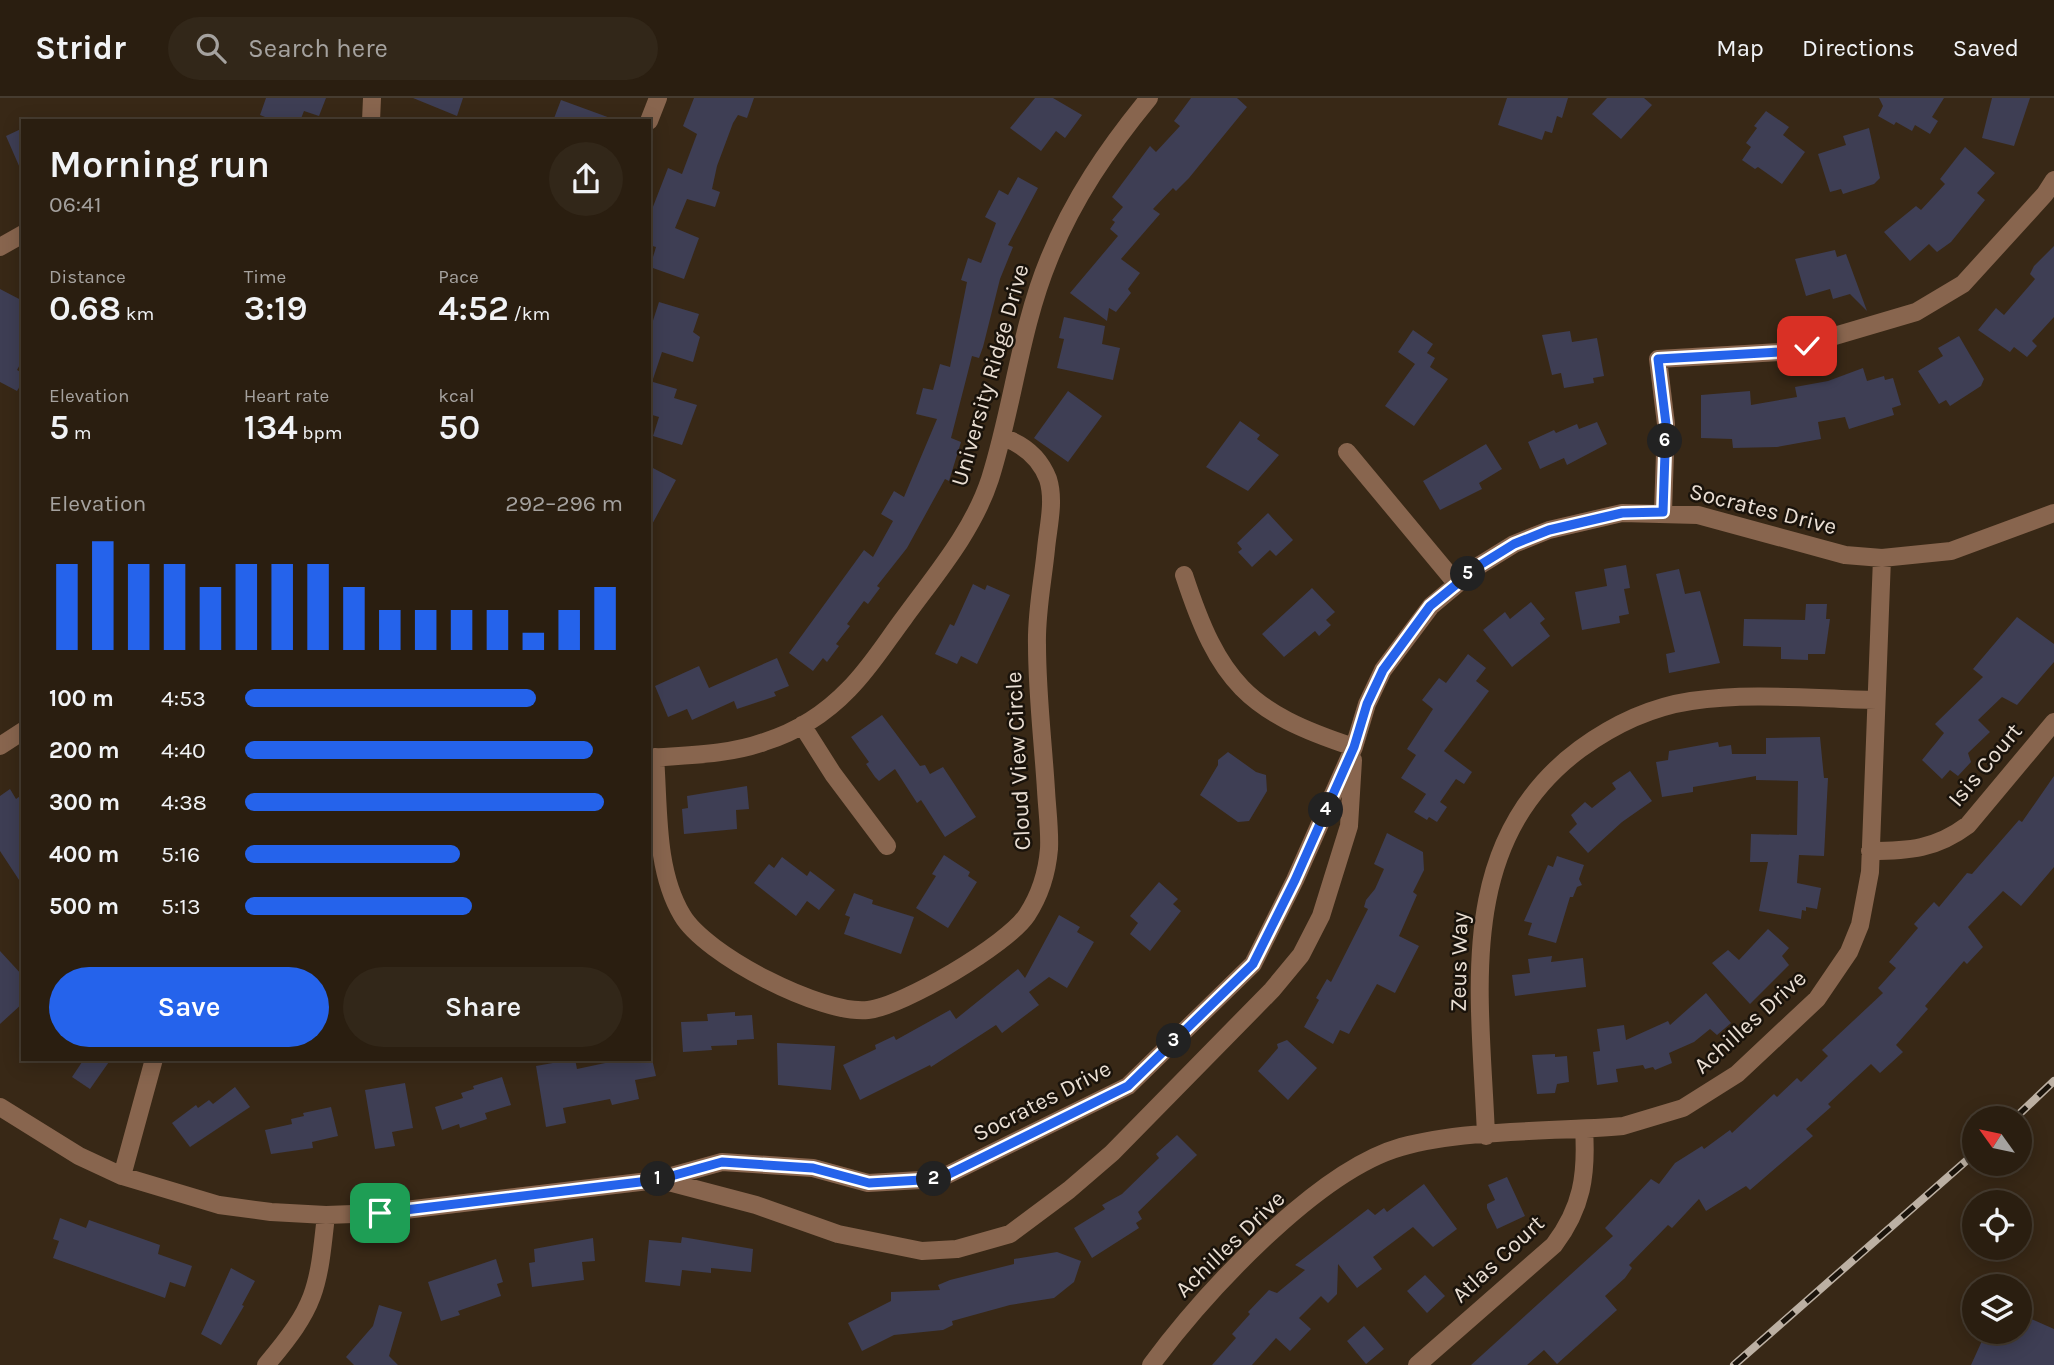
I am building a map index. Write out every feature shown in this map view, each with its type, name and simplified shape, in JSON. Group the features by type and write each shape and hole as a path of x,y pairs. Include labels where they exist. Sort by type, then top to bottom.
{"street":[{"path":"371,119 372,98"},
{"path":"650,119 658,98"},
{"name":"University Ridge Drive","path":"652,757 732,751 764,743 802,725 849,690 955,548 989,482 1032,310 1048,261 1092,173 1149,98"},
{"path":"1663,512 1666,424 1658,359 1780,352 1916,312 1964,284 2045,194 2054,180"},
{"path":"0,247 21,235"},
{"name":"Cloud View Circle","path":"652,757 664,870 671,894 682,916 699,937 736,963 830,1006 869,1010 889,1005 991,950 1010,935 1026,917 1038,894 1049,847 1037,643 1051,496 1041,465 1029,451 1002,437"},
{"path":"1347,452 1456,583"},
{"name":"Socrates Drive","path":"0,1107 79,1156 122,1176 219,1205 271,1212 326,1215 380,1213 657,1180 722,1162 813,1168 869,1183 939,1179 1128,1086 1253,964 1295,880 1354,747 1367,704 1383,670 1406,635 1456,583 1514,544 1549,530 1609,515 1663,512 1732,522 1845,555 1882,558 1951,551 2054,513"},
{"name":"Achilles Drive","path":"1151,1365 1211,1292 1251,1251 1343,1175 1399,1148 1431,1140 1584,1129 1654,1119 1711,1092 1737,1074 1817,999 1849,952 1867,898 1882,558"},
{"path":"1184,575 1202,630 1217,658 1236,682 1282,720 1354,747"},
{"name":"Zeus Way","path":"1486,1136 1480,960 1485,898 1508,834 1544,782 1569,758 1623,723 1689,701 1722,697 1876,700"},
{"name":"Isis Court","path":"1870,851 1910,851 1931,847 1951,838 1968,825 2054,722"},
{"path":"802,725 832,774 887,846"},
{"path":"0,746 21,732"},
{"name":"Socrates Drive","path":"657,1180 756,1205 838,1234 922,1251 957,1249 1010,1234 1069,1190 1112,1153 1272,990 1301,955 1321,916 1349,826 1354,747"},
{"path":"122,1176 153,1061"},
{"name":"Atlas Court","path":"1417,1365 1554,1245 1568,1226 1584,1183 1584,1129"},
{"path":"266,1365 298,1326 312,1302 319,1276 326,1215"}],"building":[{"path":"266,98 326,98 319,116 304,111 301,119 270,119 260,115"},
{"path":"413,98 463,98 457,116"},
{"path":"694,98 754,98 747,118 738,115 733,123 717,166 712,189 720,192 715,207 687,199 675,228 699,238 684,279 651,267 656,247 651,246 651,212 668,168 682,174 697,134 683,126"},
{"path":"1035,98 1053,98 1082,115 1065,138 1056,131 1041,151 1010,128"},
{"path":"1191,98 1237,98 1247,107 1189,178 1176,191 1173,188 1153,209 1160,214 1121,259 1140,273 1128,289 1131,293 1116,312 1109,308 1107,321 1070,293 1118,236 1110,229 1115,222 1112,220 1123,207 1112,197 1150,146 1156,152 1180,126 1174,121"},
{"path":"1507,98 1568,98 1562,118 1557,116 1552,133 1545,131 1542,140 1498,125"},
{"path":"1607,98 1644,98 1652,105 1621,139 1592,114"},
{"path":"1879,98 1944,98 1932,117 1938,121 1930,134 1915,125 1912,131 1878,116 1883,106"},
{"path":"1992,98 2030,98 2014,146 1982,138"},
{"path":"561,100 613,119 554,119"},
{"path":"1766,111 1789,127 1783,135 1805,152 1782,184 1758,167 1755,169 1742,160 1751,147 1746,143 1757,128 1754,126"},
{"path":"1869,128 1880,178 1874,184 1843,194 1841,189 1830,192 1818,154 1846,145 1843,136"},
{"path":"21,129 21,170 6,136"},
{"path":"1965,147 1995,173 1977,193 1985,200 1951,242 1937,252 1929,244 1910,261 1884,232 1916,206 1921,210 1945,184 1940,179"},
{"path":"1018,177 1038,188 1008,245 1013,247 1000,279 979,358 972,356 951,438 961,442 949,481 945,479 907,548 877,586 880,588 868,604 864,601 847,624 850,626 836,644 839,646 827,662 823,658 813,671 789,653 864,550 873,557 893,521 881,514 894,491 904,497 937,419 916,414 923,388 933,390 940,364 950,367 967,282 961,280 968,258 981,263 996,223 985,217 999,190 1008,195"},
{"path":"2054,246 2054,317 2032,341 2037,346 2027,357 2014,347 2010,352 1978,330 1996,308 2004,315 2035,279 2030,274 2034,266"},
{"path":"1835,250 1837,257 1846,254 1867,311 1850,294 1833,299 1830,289 1806,296 1795,259"},
{"path":"0,289 21,300 21,363 17,370 21,372 21,384 17,391 0,382"},
{"path":"659,302 699,314 693,332 700,337 693,362 662,352 652,382 651,382 651,327"},
{"path":"1064,317 1105,326 1102,344 1120,348 1113,380 1057,368 1064,339 1059,338"},
{"path":"1413,330 1433,344 1427,353 1435,358 1430,367 1448,379 1414,426 1385,406 1415,364 1398,352"},
{"path":"1570,331 1572,342 1597,338 1604,376 1593,378 1594,383 1564,388 1561,373 1552,375 1542,335"},
{"path":"1959,336 1984,379 1981,386 1950,406 1946,400 1939,404 1918,371 1943,356 1938,348"},
{"path":"1863,368 1867,381 1884,376 1885,380 1893,378 1901,405 1892,408 1894,415 1849,429 1845,417 1818,422 1821,439 1777,447 1733,448 1732,439 1701,438 1701,395 1750,391 1751,405 1797,397 1795,387 1828,381"},
{"path":"653,382 677,389 674,398 697,405 682,445 653,436 659,417 651,415"},
{"path":"1068,391 1102,416 1068,462 1034,438"},
{"path":"1240,421 1260,435 1257,439 1279,455 1248,491 1206,467"},
{"path":"1597,422 1607,444 1567,465 1564,458 1540,469 1528,442 1554,430 1556,433 1577,424 1579,429"},
{"path":"1486,444 1502,469 1479,483 1482,489 1440,510 1423,481"},
{"path":"651,467 676,480 651,526"},
{"path":"1268,513 1293,540 1276,556 1270,550 1252,567 1238,552 1242,549 1237,543"},
{"path":"1626,565 1630,588 1624,589 1629,614 1619,616 1620,623 1582,630 1575,592 1607,586 1604,569"},
{"path":"1679,569 1685,594 1700,591 1720,663 1669,673 1666,654 1675,652 1656,574"},
{"path":"973,584 985,590 987,585 1010,595 977,664 961,656 957,664 935,654 950,624 954,626"},
{"path":"1312,588 1335,612 1326,620 1331,625 1319,636 1315,631 1284,657 1262,634"},
{"path":"1531,602 1545,619 1540,623 1550,636 1512,667 1483,630 1505,612 1510,619"},
{"path":"1806,604 1827,604 1826,619 1830,619 1825,654 1808,654 1808,660 1781,659 1781,647 1743,646 1744,619 1805,620"},
{"path":"2017,617 2054,644 2054,662 2017,705 2002,697 1978,720 1990,732 1968,753 1971,762 1958,776 1950,770 1942,779 1922,760 1944,733 1935,724 1983,677 1973,669"},
{"path":"1468,654 1486,668 1476,681 1489,691 1444,751 1472,772 1464,784 1456,779 1440,802 1447,807 1437,822 1429,817 1427,820 1414,812 1426,794 1401,778 1416,755 1407,749 1433,709 1422,700 1439,678 1446,683"},
{"path":"777,658 789,686 774,692 776,696 737,709 734,701 692,720 687,709 668,717 655,686 699,666 709,688"},
{"path":"882,715 920,766 925,765 930,774 943,767 976,817 945,837 921,800 917,803 895,769 879,781 875,777 866,764 869,762 851,737"},
{"path":"1820,737 1824,778 1828,778 1824,856 1799,855 1797,883 1821,888 1817,909 1806,907 1806,911 1802,910 1801,919 1759,911 1768,862 1750,862 1751,834 1797,835 1798,781 1756,780 1756,776 1693,787 1693,792 1662,797 1656,762 1668,760 1669,751 1718,742 1719,747 1731,745 1732,754 1766,754 1766,738"},
{"path":"1228,752 1256,772 1266,775 1267,791 1249,821 1238,822 1200,795 1218,765 1218,760"},
{"path":"1630,771 1652,801 1622,822 1588,853 1569,832 1577,824 1571,815 1585,802 1592,808 1616,789 1612,783"},
{"path":"2054,776 2054,867 2021,906 2003,891 1968,927 1983,947 1967,964 1964,961 1925,1006 1928,1009 1896,1045 1903,1052 1880,1073 1871,1064 1828,1104 1831,1107 1806,1129 1813,1136 1750,1190 1746,1186 1706,1211 1699,1199 1672,1228 1668,1225 1629,1265 1632,1268 1625,1278 1605,1296 1617,1310 1557,1364 1544,1350 1527,1365 1471,1365 1613,1236 1605,1228 1651,1179 1659,1184 1675,1163 1702,1146 1704,1149 1730,1130 1732,1133 1774,1094 1777,1097 1797,1078 1801,1082 1828,1056 1822,1050 1883,993 1878,988 1896,968 1889,962 1918,928 1914,924 1934,902 1939,907 1967,873 1972,874 2019,820 2022,822"},
{"path":"747,786 749,809 736,810 737,829 684,834 682,809 688,808 687,796"},
{"path":"10,789 16,799 21,795 21,883 0,851 0,796"},
{"path":"1387,833 1423,852 1424,870 1413,892 1417,895 1399,936 1419,946 1395,993 1377,984 1349,1034 1340,1030 1333,1044 1304,1027 1319,1000 1316,998 1327,979 1331,982 1368,909 1364,907 1366,900 1375,889 1384,869 1374,864"},
{"path":"944,855 970,872 968,876 977,882 948,928 916,908 936,876 932,874"},
{"path":"1557,856 1584,865 1579,879 1582,885 1577,887 1573,897 1570,897 1556,943 1528,935 1532,923 1524,921 1548,865 1553,867"},
{"path":"782,857 807,876 810,871 835,890 819,910 807,901 796,916 754,883 769,864 774,868"},
{"path":"1159,882 1178,899 1173,904 1181,911 1150,951 1130,934 1138,923 1130,916"},
{"path":"854,893 873,900 872,904 914,917 901,954 844,934 850,917 845,915"},
{"path":"1059,915 1080,927 1077,932 1094,942 1067,988 1049,977 1029,992 1039,1005 1002,1033 996,1025 931,1067 930,1065 860,1100 843,1065 876,1049 875,1045 894,1036 896,1040 950,1010 956,1019 1018,969 1025,978"},
{"path":"1768,929 1789,948 1782,956 1789,965 1750,1004 1712,963 1728,950 1739,960"},
{"path":"0,951 21,974 21,1005 0,1024"},
{"path":"1552,956 1551,962 1583,958 1586,987 1515,996 1512,975 1530,973 1528,959"},
{"path":"1706,993 1731,1023 1717,1035 1710,1029 1694,1042 1669,1053 1672,1063 1655,1070 1653,1067 1645,1069 1643,1065 1616,1069 1618,1082 1597,1085 1593,1052 1600,1051 1597,1029 1624,1025 1626,1040 1668,1021 1670,1025"},
{"path":"735,1012 735,1016 752,1015 754,1039 737,1040 737,1045 711,1046 712,1050 683,1052 681,1022 708,1021 707,1014"},
{"path":"1287,1040 1317,1068 1288,1100 1258,1071 1278,1048 1277,1044"},
{"path":"777,1043 835,1046 831,1090 778,1085"},
{"path":"1555,1054 1555,1057 1567,1056 1569,1082 1557,1084 1555,1093 1537,1094 1532,1055"},
{"path":"652,1059 656,1076 635,1080 639,1099 612,1105 610,1099 563,1108 566,1123 546,1127 536,1066 575,1061 577,1069 615,1061"},
{"path":"83,1061 110,1061 90,1089 72,1077"},
{"path":"502,1077 511,1105 485,1113 487,1119 460,1128 459,1124 442,1130 435,1107 463,1098 461,1093 474,1089 473,1086"},
{"path":"405,1083 413,1128 392,1132 395,1146 375,1149 365,1090"},
{"path":"235,1087 250,1107 190,1147 172,1123 196,1105 198,1108 209,1100 213,1104"},
{"path":"331,1107 338,1136 312,1142 313,1148 271,1154 265,1130 292,1124 291,1119 304,1116 303,1113"},
{"path":"1177,1135 1197,1155 1138,1212 1142,1219 1136,1223 1139,1228 1092,1258 1074,1228 1105,1209 1102,1205 1122,1194 1159,1158 1156,1154"},
{"path":"1507,1177 1525,1216 1497,1229 1487,1208 1487,1204 1495,1200 1488,1185"},
{"path":"1424,1184 1457,1229 1433,1247 1413,1227 1373,1257 1382,1269 1357,1288 1338,1264 1337,1294 1328,1303 1321,1296 1299,1318 1311,1329 1290,1351 1276,1338 1252,1365 1212,1365 1236,1338 1232,1334 1250,1314 1248,1312 1269,1290 1277,1293 1305,1270 1295,1265 1368,1209 1375,1215 1384,1208 1387,1212"},
{"path":"60,1218 86,1228 89,1220 160,1245 158,1254 192,1266 185,1287 170,1282 165,1298 53,1258 59,1241 53,1239"},
{"path":"682,1237 753,1249 751,1272 711,1268 711,1273 682,1270 680,1286 645,1282 649,1240 681,1243"},
{"path":"593,1238 595,1261 582,1262 584,1280 532,1287 529,1263 535,1262 534,1249"},
{"path":"1057,1252 1081,1261 1074,1282 1054,1298 1010,1305 952,1321 953,1325 943,1330 894,1335 862,1351 848,1323 891,1301 891,1292 940,1290 938,1285 1014,1264 1014,1259"},
{"path":"496,1259 503,1282 497,1284 501,1296 458,1311 460,1315 441,1321 428,1282"},
{"path":"231,1268 255,1281 221,1345 201,1334"},
{"path":"1425,1275 1445,1296 1427,1313 1407,1291"},
{"path":"379,1305 402,1312 389,1356 398,1365 354,1365 346,1357 373,1326"},
{"path":"2032,1319 2054,1329 2054,1365 1971,1365 1981,1344 2032,1344"},
{"path":"1364,1326 1384,1349 1366,1364 1347,1341"}],"railway":[{"path":"2028,1106 2054,1081"},
{"path":"1734,1365 1962,1165"}],"route":[{"path":"380,1213 657,1180 722,1162 813,1168 869,1183 939,1179 1128,1086 1253,964 1295,880 1354,747 1367,704 1383,670 1406,635 1430,606 1480,565 1514,544 1584,519 1622,513 1663,512 1666,424 1658,359 1780,352 1807,346"}]}
